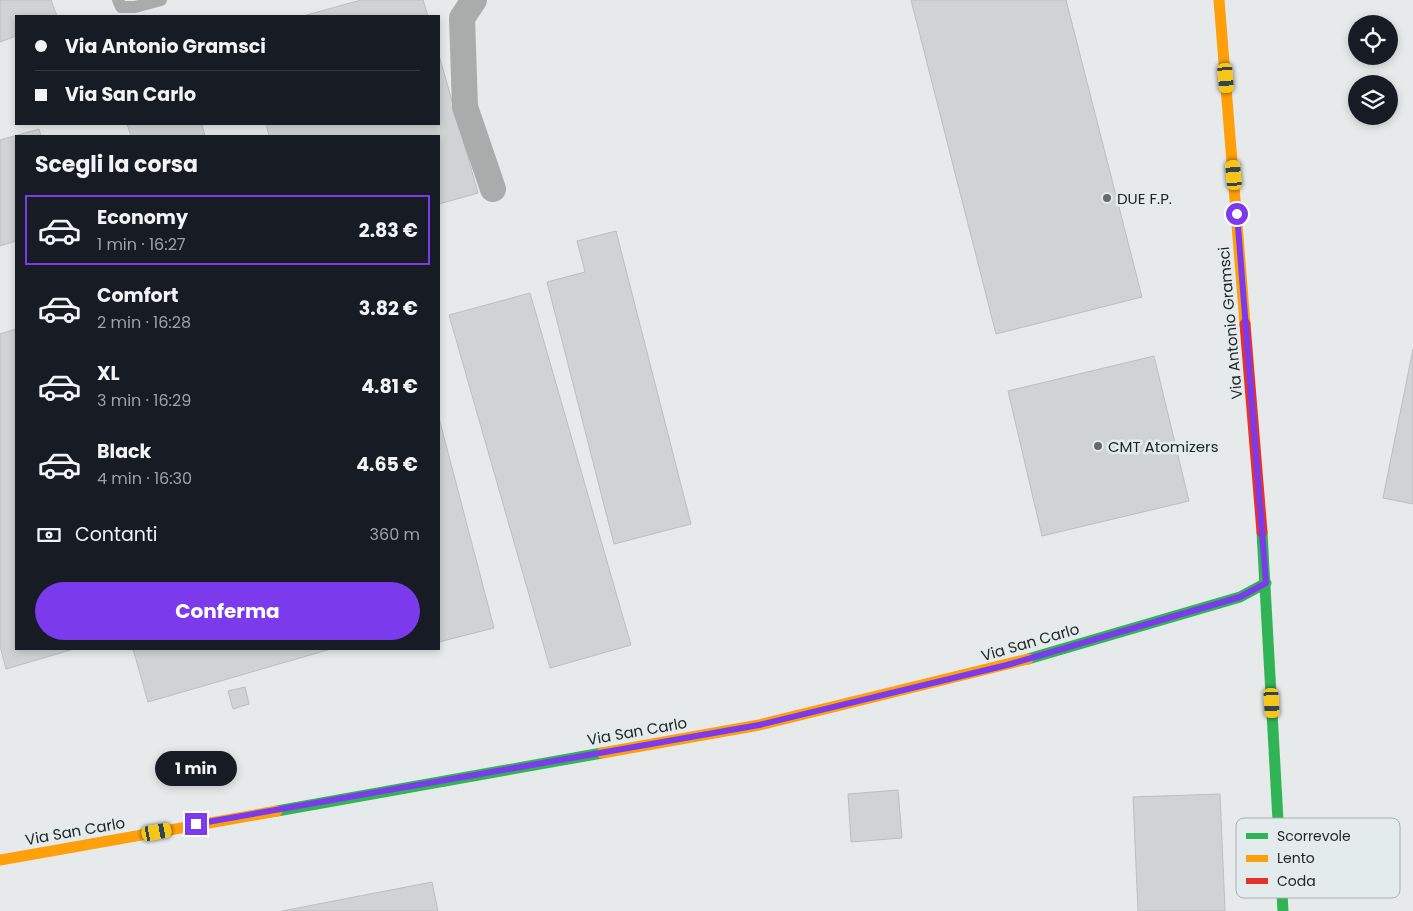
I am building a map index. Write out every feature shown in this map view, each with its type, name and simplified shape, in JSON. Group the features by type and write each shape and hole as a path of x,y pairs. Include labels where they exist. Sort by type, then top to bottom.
{"street":[{"path":"474,0 462,18 465,107 493,189"},
{"name":"Via Antonio Gramsci","path":"1219,0 1266,583 1278,818"},
{"name":"Via San Carlo","path":"0,860 759,725 1007,665 1240,597 1266,583"},
{"name":"Via Antonio Gramsci","path":"1282,898 1283,911"}],"lane":[{"path":"118,0 121,8 135,7 161,0"}],"building":[{"path":"0,0 51,0 57,15 15,15 15,36 0,42"},
{"path":"361,0 423,0 428,15 307,15"},
{"path":"911,0 1066,0 1142,297 996,334"},
{"path":"440,59 478,193 440,204 440,135 269,135 266,125 440,125"},
{"path":"127,125 202,125 205,135 131,135"},
{"path":"39,129 41,135 18,135"},
{"path":"15,136 15,241 0,246 0,140"},
{"path":"616,231 691,524 614,544 547,282 585,272 577,241"},
{"path":"530,293 631,645 550,668 449,315"},
{"path":"15,329 15,650 71,650 6,669 0,646 0,334"},
{"path":"1413,349 1413,504 1383,498"},
{"name":"CMT Atomizers","path":"1154,356 1189,501 1042,536 1008,391"},
{"path":"440,422 494,628 440,642"},
{"path":"133,650 328,650 148,702"},
{"path":"245,687 249,704 233,709 228,691"},
{"path":"898,790 902,838 851,842 848,794"},
{"path":"1220,794 1225,911 1138,911 1133,797"},
{"path":"432,882 438,911 282,911"}],"traffic: fast":[{"path":"1262,532 1278,818"},
{"path":"1028,659 1240,597 1266,583"},
{"path":"277,811 602,753"},
{"path":"1282,898 1283,911"}],"traffic: slow":[{"path":"1219,0 1245,324"},
{"path":"602,753 759,725 1028,659"},
{"path":"0,860 277,811"}],"traffic: jam":[{"path":"1245,324 1262,532"}],"place":[{"name":"DUE F.P.","path":"1107,198"},
{"name":"CMT Atomizers","path":"1098,446"}],"route":[{"path":"196,824 759,725 1007,665 1240,597 1266,583 1237,214"}]}
